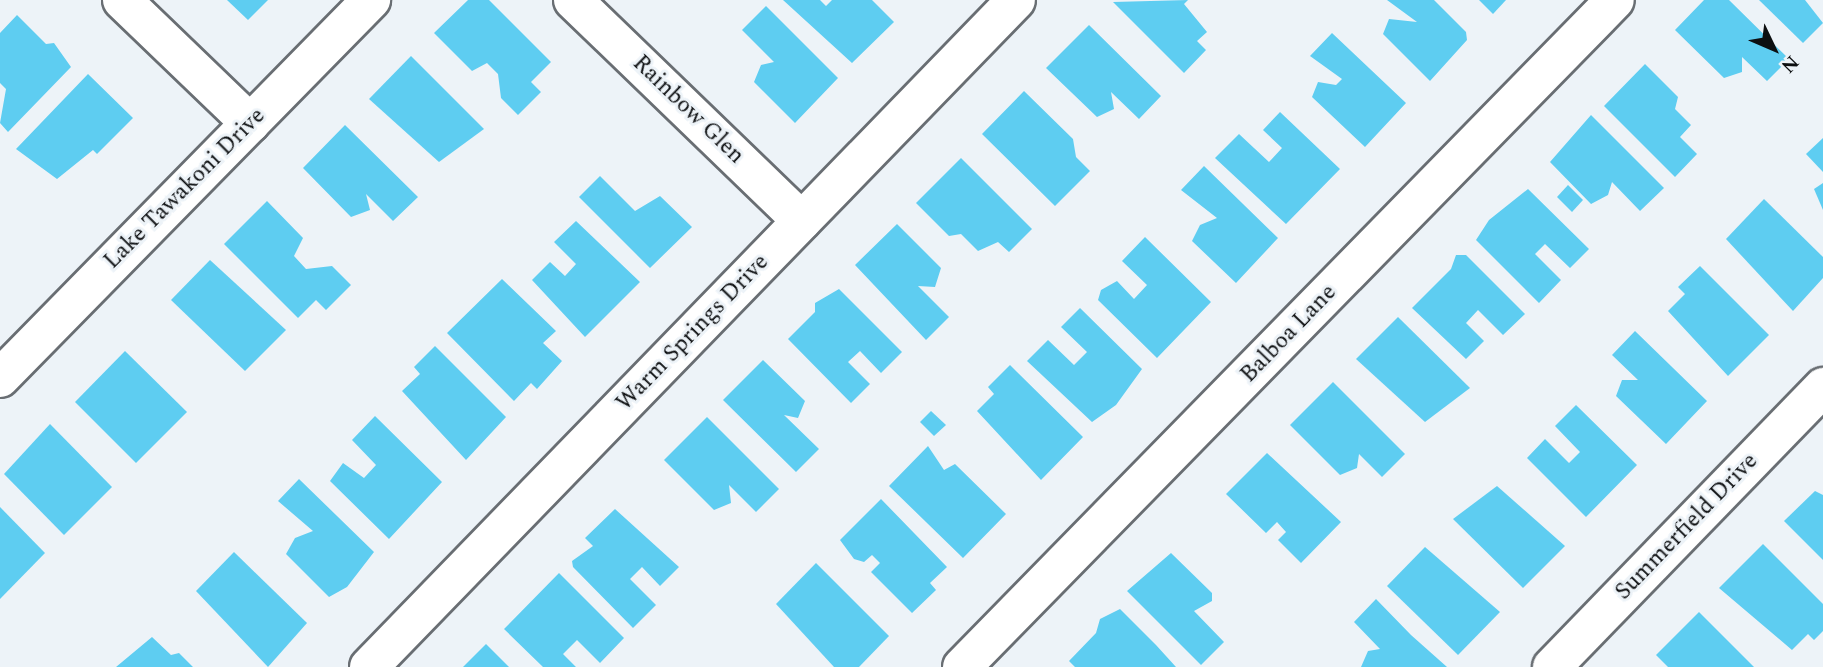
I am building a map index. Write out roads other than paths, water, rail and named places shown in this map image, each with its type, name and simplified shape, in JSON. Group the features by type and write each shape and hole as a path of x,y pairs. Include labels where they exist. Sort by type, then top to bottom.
{"street":[{"path":"122,0 250,123"},
{"name":"Lake Tawakoni Drive","path":"0,378 371,0"},
{"name":"Rainbow Glen","path":"573,0 802,221"},
{"name":"Warm Springs Drive","path":"369,667 1016,0"},
{"name":"Balboa Lane","path":"962,667 1615,0"},
{"name":"Summerfield Drive","path":"1552,667 1823,387"}]}
